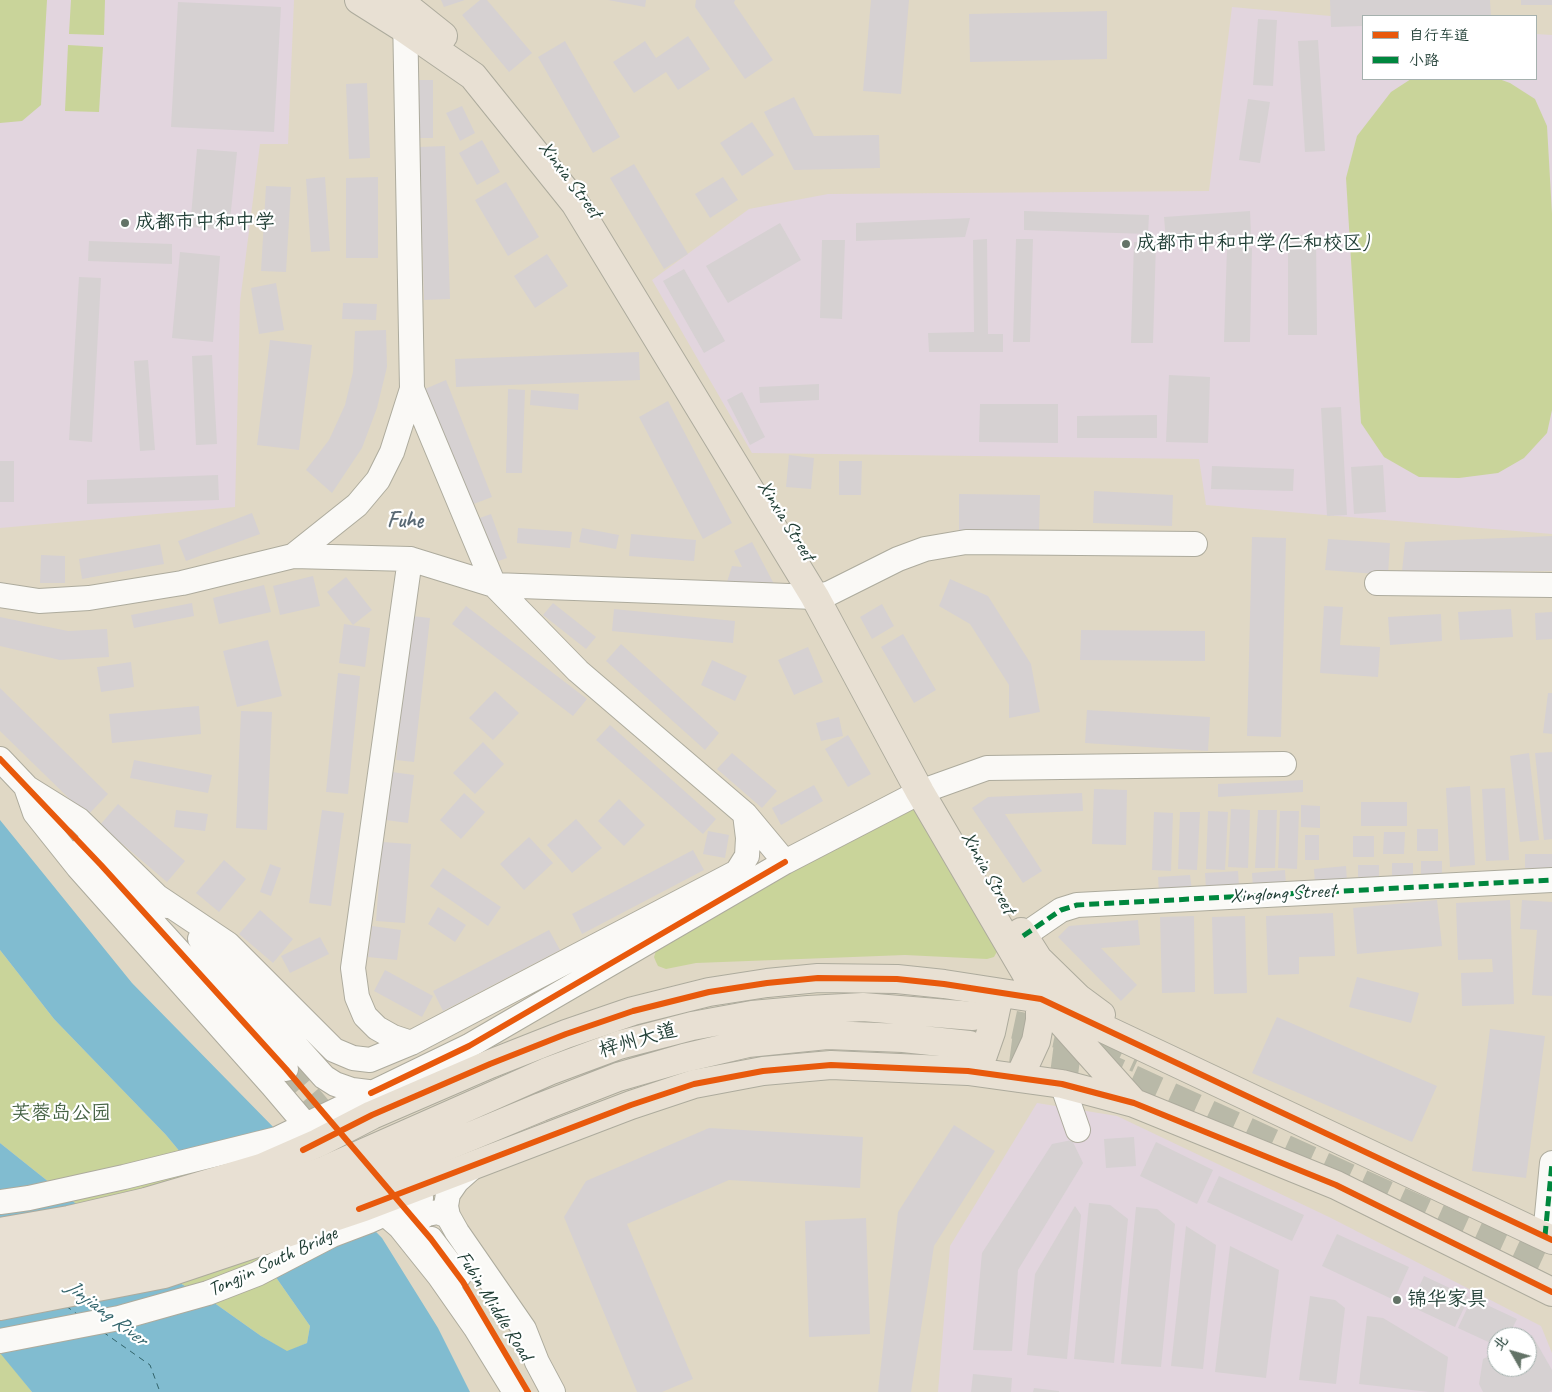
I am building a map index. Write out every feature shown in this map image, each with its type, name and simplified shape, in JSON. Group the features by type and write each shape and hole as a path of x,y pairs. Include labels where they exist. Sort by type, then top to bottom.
{"main road":[{"name":"Xinxia Street","path":"359,0 403,8 484,70 586,196 822,595 929,789 1041,999 1134,1103"},
{"name":"Xinxia Street","path":"929,789 1038,959 1078,998 1146,1049"},
{"path":"1019,1078 1036,1041 1040,1020 1041,999 1038,959"},
{"path":"0,1232 69,1220 146,1202 261,1168 309,1139 372,1115 490,1064 566,1034 633,1011 709,992 767,983 818,978 897,979 944,984 1041,999 1548,1238"},
{"path":"364,1208 466,1173 631,1104 694,1084 763,1070 968,1058 983,1055 991,1032 997,1004 983,991"},
{"name":"梓州大道","path":"0,1259 78,1245 143,1230 262,1194 325,1170 549,1071 619,1045 692,1026 752,1016 863,1007 973,1016"},
{"name":"梓州大道","path":"364,1208 540,1107 618,1077 693,1056 748,1043 827,1035 903,1038 968,1058"},
{"path":"968,1058 1019,1078 1062,1084 1134,1103 1336,1185 1552,1292"},
{"name":"Tongjin South Bridge","path":"0,1286 30,1282 155,1254 279,1216 364,1208"},
{"name":"Tongjin South Bridge","path":"0,1306 164,1274 364,1208"}],"street":[{"path":"293,556 357,505 378,480 392,452 412,390 403,8"},
{"path":"412,390 494,585 578,671 745,814 785,862"},
{"path":"0,595 39,601 88,598 182,583 293,556 410,559 494,585 822,595 926,549 966,542 1195,544"},
{"path":"410,559 354,968 358,997 365,1016 377,1028 394,1037 411,1042"},
{"path":"1377,583 1552,585"},
{"path":"0,760 101,864 288,1071 324,1077 335,1084 352,1090 371,1093 424,1093"},
{"path":"0,1202 29,1198 124,1177 277,1139 309,1139 371,1093 469,1046 785,862 929,789 987,768 1284,764"},
{"path":"26,787 79,820 212,951 288,1071 309,1139"},
{"path":"155,895 228,944 334,1050 353,1058 370,1060 411,1042 737,872 747,856 748,838 745,814"},
{"name":"Xinglong Street","path":"1023,936 1060,910 1078,905 1552,880"},
{"path":"1062,1084 1078,1130"},
{"path":"1548,1238 1552,1163"},
{"path":"466,1173 448,1194 446,1206 448,1216 524,1329 537,1362 553,1392"},
{"path":"364,1208 422,1241 440,1276 475,1327 515,1392"},
{"name":"Tongjin South Bridge","path":"0,1340 119,1318 208,1293 252,1276 332,1234 364,1208"},
{"path":"422,1241 411,1234 419,1219 427,1214 438,1212 448,1216"},
{"name":"Fubin Middle Road","path":"422,1241 463,1282 528,1392"}],"shaded area":[{"name":"成都市中和中学","path":"0,0 294,0 288,144 260,144 240,302 235,507 0,528"},
{"name":"成都市中和中学(仁和校区)","path":"1232,7 1362,19 1362,80 1537,80 1537,34 1552,35 1552,534 1206,505 1199,459 752,453 652,280 749,209 828,194 1209,191"},
{"path":"1037,1103 1117,1116 1331,1218 1541,1326 1552,1353 1552,1392 938,1392 950,1246"}],"green space":[{"path":"0,0 47,0 41,105 22,121 0,123"},
{"path":"71,0 105,0 104,35 69,34"},
{"path":"68,45 103,47 99,112 65,111"},
{"path":"1409,80 1502,80 1535,99 1547,126 1552,214 1552,410 1547,433 1524,458 1498,473 1459,478 1419,477 1384,457 1361,423 1346,178 1357,136 1391,92"},
{"path":"915,799 999,948 994,957 987,959 905,955 696,963 666,969 658,966 654,957 656,951"},
{"name":"芙蓉岛公园","path":"0,950 54,1019 166,1135 231,1213 310,1326 307,1343 287,1352 213,1302 164,1274 0,1143"},
{"path":"0,1354 2,1354 32,1392 0,1392"}],"water":[{"name":"Jinjiang River","path":"0,820 132,983 382,1238 438,1328 470,1392 32,1392 0,1353 0,1143 164,1274 213,1302 261,1336 287,1351 307,1343 310,1326 231,1213 166,1135 54,1019 0,950"}],"building":[{"path":"441,0 465,0 444,7"},
{"path":"480,0 487,0 532,53 509,72 462,15"},
{"path":"608,0 646,0 645,7"},
{"path":"696,0 735,0 734,3 773,60 745,79 695,7"},
{"path":"871,0 909,0 901,94 863,91"},
{"path":"1330,0 1490,0 1491,15 1362,15 1362,26 1331,27"},
{"path":"1521,0 1552,0 1552,5 1521,5"},
{"path":"178,2 281,7 274,132 171,127"},
{"path":"1107,11 1107,59 970,62 969,14"},
{"path":"1258,19 1277,20 1273,86 1253,85"},
{"path":"688,36 710,69 678,90 666,72 634,93 613,62 645,41 656,58"},
{"path":"1318,40 1325,151 1305,152 1298,41"},
{"path":"565,41 620,137 593,153 538,57"},
{"path":"419,80 433,80 433,138 419,138"},
{"path":"367,83 370,158 349,159 346,84"},
{"path":"794,97 814,136 879,135 880,168 794,170 764,112"},
{"path":"1248,99 1270,102 1260,163 1239,160"},
{"path":"462,106 475,133 460,141 446,113"},
{"path":"752,122 774,155 742,176 720,143"},
{"path":"482,140 500,172 477,185 459,153"},
{"path":"445,146 450,299 424,300 419,147"},
{"path":"197,149 237,152 229,230 190,227"},
{"path":"634,164 688,254 664,269 610,178"},
{"path":"325,177 330,251 311,252 306,179"},
{"path":"378,177 378,258 346,258 346,178"},
{"path":"723,177 738,200 710,218 695,194"},
{"path":"506,182 539,237 508,256 475,200"},
{"path":"266,186 291,187 286,272 261,271"},
{"path":"1024,211 1149,215 1148,234 1024,230"},
{"path":"1250,211 1251,234 1166,240 1164,217"},
{"path":"970,218 965,237 856,241 856,223"},
{"path":"780,223 801,260 728,303 706,266"},
{"path":"1288,235 1316,235 1317,335 1288,335"},
{"path":"987,239 988,334 1003,334 1003,352 929,352 928,333 974,332 973,240"},
{"path":"1016,239 1033,239 1030,342 1013,342"},
{"path":"822,240 845,240 842,319 820,318"},
{"path":"89,241 172,244 172,264 88,261"},
{"path":"1134,242 1156,243 1153,343 1131,343"},
{"path":"1227,247 1252,248 1250,342 1224,342"},
{"path":"180,252 220,256 213,342 172,338"},
{"path":"547,254 568,286 535,308 514,276"},
{"path":"684,269 725,341 704,353 663,281"},
{"path":"79,277 101,278 92,442 69,440"},
{"path":"276,283 284,330 259,334 251,288"},
{"path":"343,303 377,304 376,320 342,319"},
{"path":"386,330 387,367 377,408 362,448 332,493 306,470 329,440 345,405 353,372 355,331"},
{"path":"270,340 312,345 299,450 257,445"},
{"path":"639,352 640,380 456,387 455,359"},
{"path":"212,355 217,444 196,445 192,356"},
{"path":"148,360 155,450 140,451 134,361"},
{"path":"1169,375 1210,377 1208,443 1166,442"},
{"path":"446,380 492,497 471,505 425,389"},
{"path":"819,384 819,400 760,403 759,387"},
{"path":"508,389 525,390 522,473 506,473"},
{"path":"531,390 579,394 578,410 530,405"},
{"path":"742,392 765,437 750,445 727,400"},
{"path":"668,401 732,523 703,539 639,417"},
{"path":"980,404 1058,404 1058,443 979,442"},
{"path":"1341,407 1347,515 1327,516 1321,408"},
{"path":"1157,415 1157,438 1077,438 1077,416"},
{"path":"789,455 814,458 811,489 786,487"},
{"path":"0,461 14,461 14,502 0,502"},
{"path":"839,461 862,461 861,495 839,495"},
{"path":"1383,465 1386,512 1354,514 1351,467"},
{"path":"1212,466 1294,469 1293,491 1211,489"},
{"path":"218,475 219,500 87,504 87,480"},
{"path":"1094,491 1173,495 1172,526 1093,523"},
{"path":"959,494 1040,495 1039,531 959,530"},
{"path":"252,513 260,534 186,561 178,541"},
{"path":"491,514 507,558 490,564 474,520"},
{"path":"518,528 572,532 570,548 517,543"},
{"path":"582,528 619,535 616,549 579,542"},
{"path":"631,534 696,540 694,561 629,556"},
{"path":"1552,536 1552,571 1402,572 1405,542"},
{"path":"1252,537 1286,538 1281,737 1247,736"},
{"path":"1328,539 1390,543 1388,575 1325,570"},
{"path":"752,542 774,584 727,582 732,566 742,567 734,551"},
{"path":"160,544 164,564 82,579 79,559"},
{"path":"41,555 65,556 65,583 40,583"},
{"path":"313,576 320,606 280,615 273,586"},
{"path":"346,577 372,610 353,625 327,592"},
{"path":"950,579 988,596 1031,664 1040,712 1009,718 1009,685 970,624 939,606"},
{"path":"264,585 271,612 219,624 213,598"},
{"path":"192,603 194,616 134,628 131,615"},
{"path":"553,603 596,637 586,649 543,615"},
{"path":"882,604 894,626 872,639 860,617"},
{"path":"466,606 587,699 573,716 452,624"},
{"path":"1324,606 1343,607 1340,645 1380,647 1378,677 1320,673"},
{"path":"614,609 735,621 733,643 612,631"},
{"path":"1511,609 1513,637 1460,640 1458,612"},
{"path":"1552,612 1552,639 1536,640 1535,613"},
{"path":"1441,614 1442,641 1390,645 1388,617"},
{"path":"412,616 430,618 414,762 396,760"},
{"path":"0,617 68,631 107,629 109,657 60,660 0,646"},
{"path":"344,624 370,628 365,667 339,663"},
{"path":"1081,630 1205,631 1205,661 1080,660"},
{"path":"903,634 936,690 914,703 881,647"},
{"path":"268,640 282,696 237,707 223,651"},
{"path":"621,644 719,733 705,750 606,661"},
{"path":"808,647 823,682 794,695 778,660"},
{"path":"712,660 747,676 735,701 701,685"},
{"path":"131,662 134,687 101,692 97,667"},
{"path":"338,673 360,676 348,794 326,792"},
{"path":"0,688 108,794 87,816 0,731"},
{"path":"495,691 519,713 493,740 469,718"},
{"path":"1548,693 1552,693 1552,734 1543,733"},
{"path":"199,706 201,734 112,743 109,714"},
{"path":"1087,710 1210,717 1208,751 1085,743"},
{"path":"241,711 272,712 267,830 236,828"},
{"path":"839,717 843,736 821,741 816,723"},
{"path":"610,725 716,819 703,834 596,740"},
{"path":"848,735 871,774 848,787 825,749"},
{"path":"483,742 504,764 475,794 453,773"},
{"path":"1552,752 1552,839 1544,840 1535,753"},
{"path":"732,753 777,791 762,808 717,769"},
{"path":"1529,753 1539,840 1520,842 1510,756"},
{"path":"134,760 212,775 208,793 130,778"},
{"path":"392,772 414,775 408,823 386,820"},
{"path":"1303,780 1303,792 1218,797 1218,784"},
{"path":"814,785 823,801 781,825 772,808"},
{"path":"1470,786 1475,865 1450,867 1446,788"},
{"path":"1505,788 1509,860 1486,861 1482,789"},
{"path":"1094,789 1127,790 1126,845 1092,844"},
{"path":"464,793 485,812 461,839 440,820"},
{"path":"1082,793 1083,811 1005,814 1042,871 1023,883 972,808 988,797"},
{"path":"619,799 645,825 624,846 598,821"},
{"path":"1361,802 1407,802 1407,826 1361,826"},
{"path":"118,804 185,861 167,882 100,825"},
{"path":"1301,805 1320,806 1320,828 1301,827"},
{"path":"1231,809 1250,810 1248,868 1228,867"},
{"path":"176,810 208,814 205,831 174,827"},
{"path":"322,810 344,813 331,906 309,903"},
{"path":"1258,810 1277,810 1275,868 1255,868"},
{"path":"1208,811 1228,812 1225,870 1206,869"},
{"path":"1280,811 1299,811 1297,869 1278,868"},
{"path":"1154,812 1173,813 1171,871 1152,870"},
{"path":"1180,812 1200,812 1197,870 1178,869"},
{"path":"576,819 602,848 572,873 547,845"},
{"path":"1417,829 1438,829 1438,851 1417,851"},
{"path":"708,831 729,835 725,858 703,854"},
{"path":"1384,832 1405,832 1404,854 1383,854"},
{"path":"1305,835 1319,835 1319,860 1305,860"},
{"path":"1353,836 1374,836 1374,857 1353,857"},
{"path":"529,837 553,863 524,890 500,864"},
{"path":"382,842 411,844 405,923 376,921"},
{"path":"693,850 704,870 582,934 572,914"},
{"path":"1525,854 1552,854 1552,868 1525,868"},
{"path":"224,860 246,879 219,912 196,893"},
{"path":"1421,861 1442,861 1442,883 1421,883"},
{"path":"1392,863 1413,863 1413,885 1392,885"},
{"path":"270,864 281,868 271,896 260,892"},
{"path":"1358,865 1379,865 1379,887 1358,887"},
{"path":"1346,866 1347,881 1315,884 1314,869"},
{"path":"443,868 501,907 488,926 430,886"},
{"path":"1285,870 1286,886 1253,888 1252,873"},
{"path":"1238,871 1239,886 1206,888 1205,873"},
{"path":"1190,875 1192,890 1159,893 1158,877"},
{"path":"1437,900 1442,946 1357,954 1353,908"},
{"path":"1510,900 1514,1004 1462,1006 1461,973 1493,972 1492,959 1458,960 1456,903"},
{"path":"1522,900 1552,902 1552,996 1532,995 1537,930 1520,929"},
{"path":"438,907 466,925 455,942 428,924"},
{"path":"260,910 293,939 273,963 239,934"},
{"path":"1333,913 1335,956 1299,957 1299,974 1268,975 1266,916"},
{"path":"1194,916 1195,992 1162,993 1160,917"},
{"path":"1245,916 1247,993 1214,994 1212,917"},
{"path":"1138,920 1140,945 1101,948 1137,985 1121,1001 1058,937 1069,926"},
{"path":"372,926 401,930 397,960 368,957"},
{"path":"549,930 560,950 443,1011 433,991"},
{"path":"320,937 329,954 290,973 281,956"},
{"path":"385,970 433,996 422,1017 374,991"},
{"path":"1357,977 1419,993 1411,1023 1349,1007"},
{"path":"1277,1017 1437,1086 1412,1142 1252,1073"},
{"path":"1490,1029 1545,1036 1526,1178 1472,1171"},
{"path":"954,1125 995,1151 934,1246 911,1392 878,1392 898,1212"},
{"path":"709,1128 863,1137 860,1188 729,1180 627,1224 693,1379 662,1392 637,1392 564,1217 586,1181"},
{"path":"1134,1137 1136,1166 1106,1168 1104,1139"},
{"path":"1072,1140 1083,1163 1018,1270 1012,1351 973,1350 982,1253 1052,1144"},
{"path":"1156,1142 1213,1170 1197,1204 1140,1176"},
{"path":"1219,1176 1304,1215 1292,1241 1207,1202"},
{"path":"1089,1203 1110,1205 1128,1219 1114,1363 1074,1359"},
{"path":"1075,1206 1081,1215 1067,1359 1027,1355 1035,1274"},
{"path":"1136,1207 1157,1209 1175,1224 1161,1367 1121,1364"},
{"path":"866,1218 870,1334 809,1337 805,1221"},
{"path":"1186,1226 1216,1245 1203,1369 1171,1366"},
{"path":"1337,1234 1409,1267 1394,1300 1322,1266"},
{"path":"1230,1246 1279,1270 1266,1378 1215,1372"},
{"path":"1424,1276 1469,1297 1455,1327 1410,1306"},
{"path":"1310,1296 1335,1300 1345,1308 1336,1384 1299,1380"},
{"path":"1472,1298 1517,1319 1513,1327 1487,1327 1487,1341 1458,1328"},
{"path":"1367,1316 1383,1318 1448,1357 1444,1392 1359,1384"},
{"path":"1537,1344 1552,1370 1552,1390 1549,1392 1483,1392 1479,1384 1483,1359 1487,1357 1487,1377 1537,1377"},
{"path":"973,1374 1012,1378 1011,1392 971,1392"},
{"path":"1034,1388 1059,1391 1059,1392 1033,1392"}],"ferry route":[{"path":"66,1306 77,1314"},
{"path":"103,1332 150,1365 160,1392"}],"tunnel":[{"path":"973,1016 1105,1044 1138,1059"},
{"path":"969,1045 1093,1061 1552,1270"},
{"path":"286,1069 372,1169"}],"marked path":[{"path":"1023,936 1061,910 1077,905 1552,880"},
{"path":"1545,1236 1552,1163"}],"cycle path":[{"path":"0,759 101,865 286,1069 431,1239 463,1282 528,1392"},
{"path":"371,1093 469,1046 785,862"},
{"path":"303,1150 372,1115 490,1064 566,1034 633,1011 709,992 767,983 818,978 897,979 944,984 1041,999 1552,1240"},
{"path":"359,1209 631,1105 694,1084 763,1071 831,1065 968,1071 1062,1084 1134,1103 1336,1185 1552,1292"}],"place":[{"name":"成都市中和中学","path":"125,223"},
{"name":"成都市中和中学(仁和校区)","path":"1126,244"},
{"name":"锦华家具","path":"1397,1300"}],"district":[{"name":"Fuhe","path":"405,521"}]}
